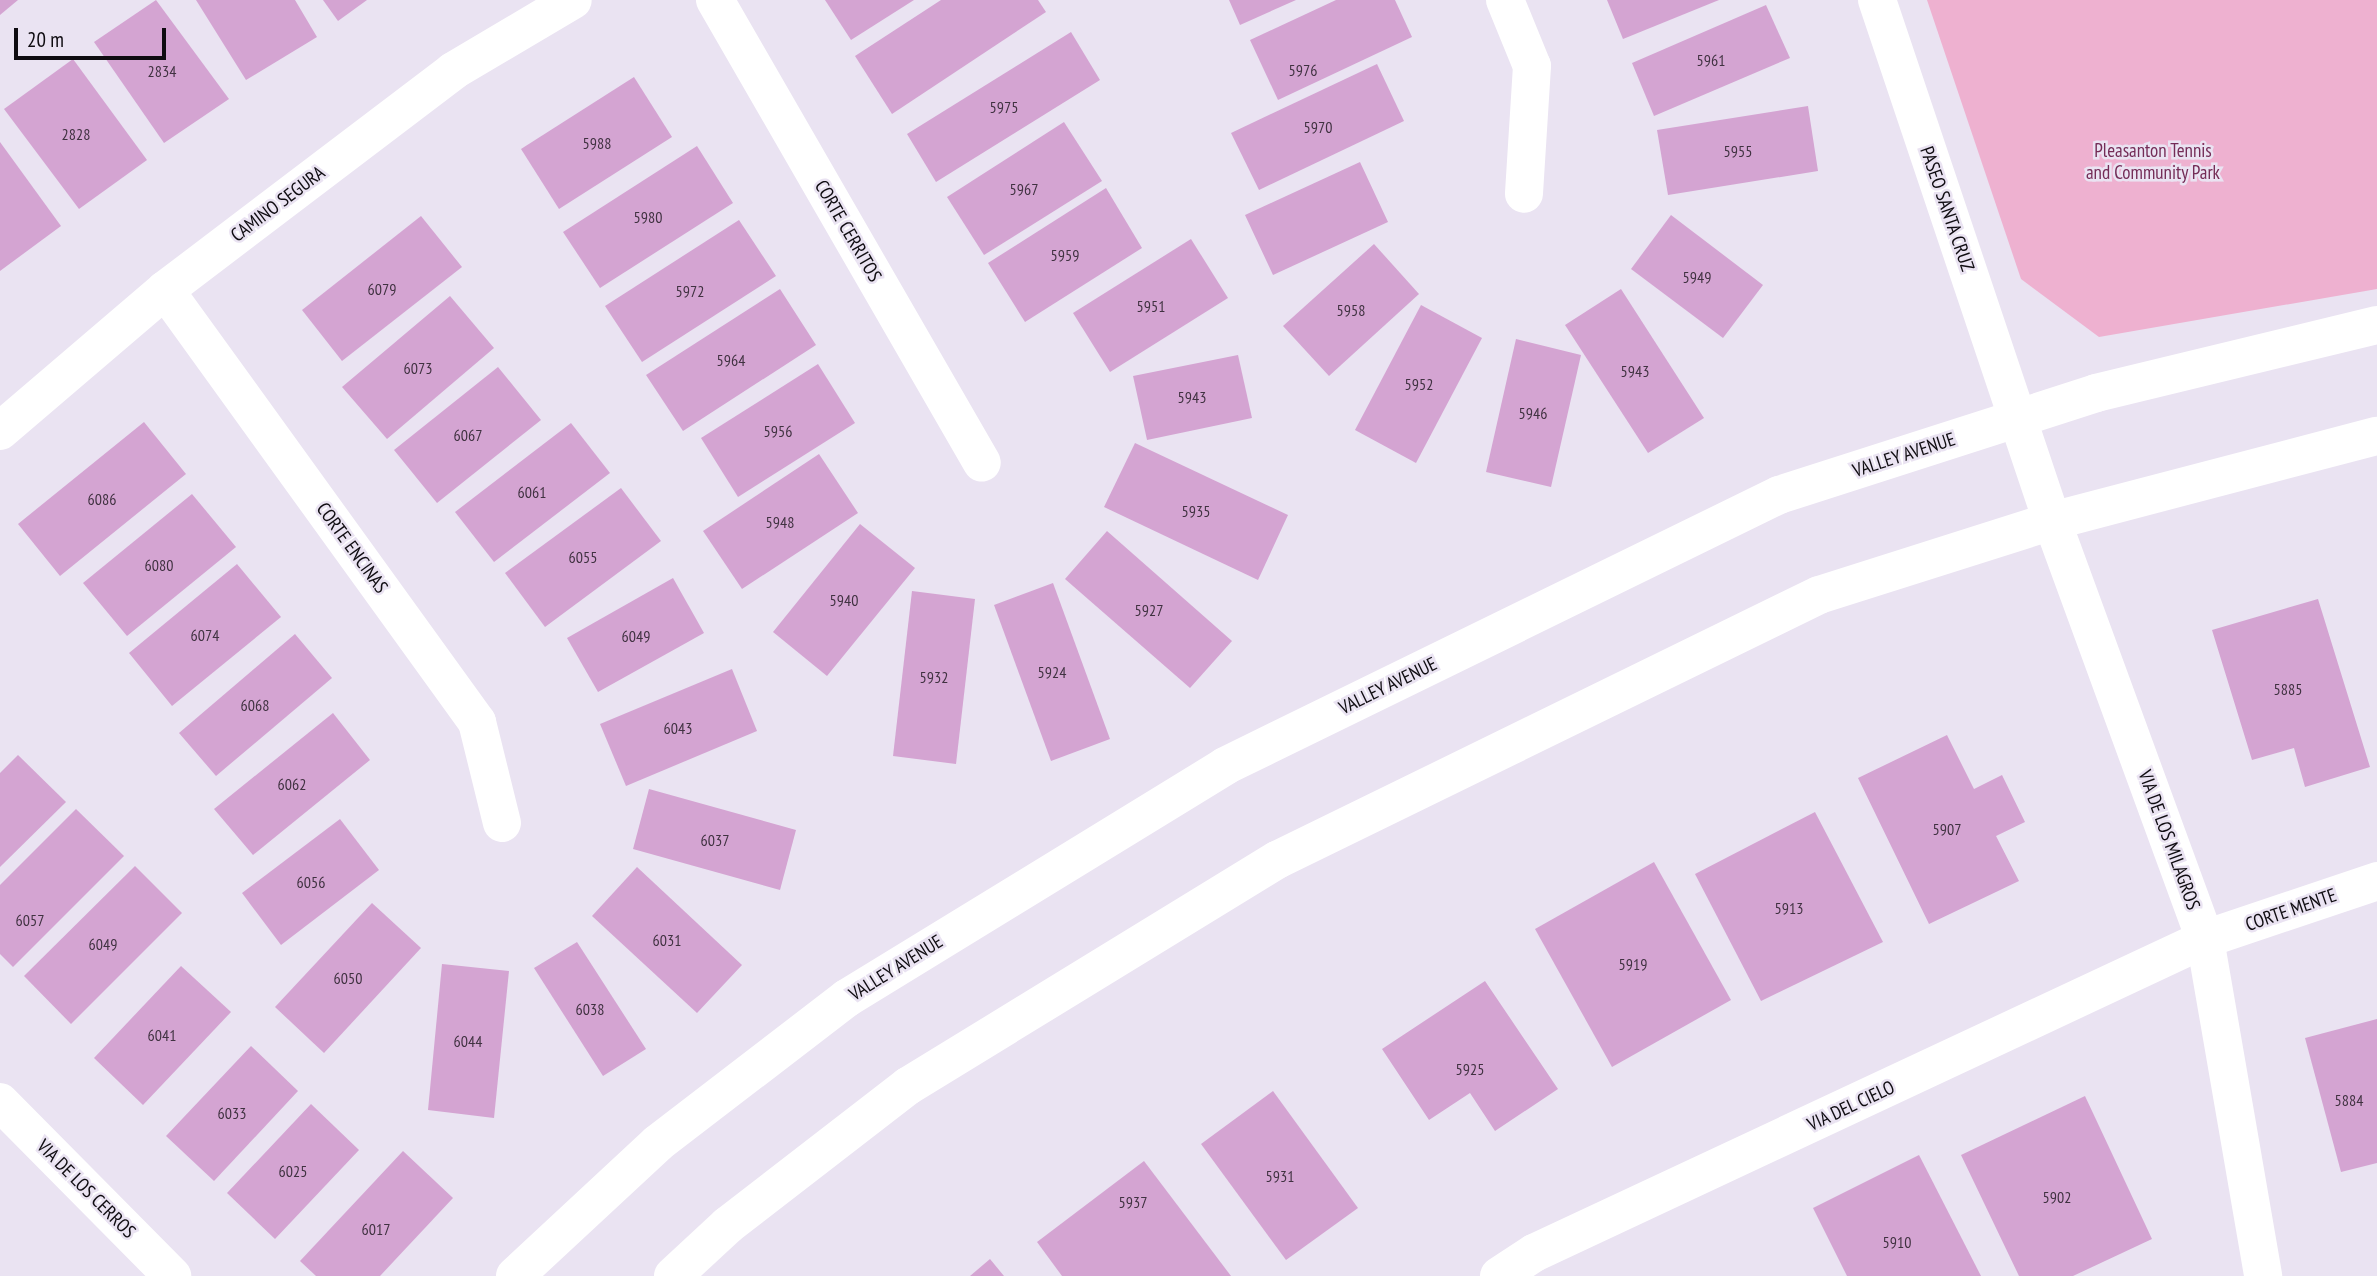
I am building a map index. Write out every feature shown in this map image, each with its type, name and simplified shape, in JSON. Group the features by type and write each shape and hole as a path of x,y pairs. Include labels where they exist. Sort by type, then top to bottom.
{"street":[{"name":"CAMINO SEGURA","path":"0,431 165,290 453,71 573,0"},
{"name":"CORTE CERRITOS","path":"715,0 982,463"},
{"path":"1506,0 1532,66 1524,194"},
{"name":"PASEO SANTA CRUZ","path":"1877,0 2018,418"},
{"name":"CORTE ENCINAS","path":"165,290 477,722 502,823"},
{"name":"VALLEY AVENUE","path":"515,1276 658,1143 847,998 1225,766 1779,495 2018,418 2377,324"},
{"name":"VIA DE LOS MILAGROS","path":"2018,418 2052,521 2205,939 2263,1276"},
{"path":"673,1276 728,1225 908,1086 1278,860 1819,595 2052,521 2377,436"},
{"name":"CORTE MENTE","path":"2205,939 2377,881"},
{"name":"VIA DEL CIELO","path":"1499,1276 1534,1253 2205,939"},
{"name":"VIA DE LOS CERROS","path":"0,1102 172,1276"}],"green space":[{"name":"Pleasanton Tennis and Community Park","path":"1927,0 2377,0 2377,289 2099,337 2021,279"}],"building":[{"path":"0,0 18,0 0,15"},
{"path":"156,0 229,99 164,143 94,42"},
{"path":"196,0 295,0 317,37 246,80"},
{"path":"323,0 367,0 338,21"},
{"path":"825,0 914,0 851,40"},
{"path":"941,0 1038,0 1046,12 892,114 855,56"},
{"path":"1229,0 1296,0 1240,25"},
{"path":"1336,0 1395,0 1412,37 1278,100 1250,40"},
{"path":"1607,0 1719,0 1623,39"},
{"path":"1766,5 1790,58 1654,116 1632,63"},
{"path":"1071,32 1100,80 936,182 907,134"},
{"path":"73,59 147,160 79,209 4,109"},
{"path":"1377,64 1404,121 1259,190 1231,133"},
{"path":"634,77 672,137 559,209 521,149"},
{"path":"1808,106 1818,171 1668,195 1657,130"},
{"path":"1064,122 1102,181 984,255 947,197"},
{"path":"0,142 61,226 0,271"},
{"path":"697,146 733,203 600,288 563,232"},
{"path":"1360,162 1388,222 1273,275 1245,215"},
{"path":"1106,188 1142,248 1025,322 988,263"},
{"path":"1671,215 1763,285 1723,338 1631,269"},
{"path":"421,216 462,267 342,361 302,310"},
{"path":"739,220 776,276 642,362 605,306"},
{"path":"1191,239 1228,298 1110,372 1073,313"},
{"path":"1374,244 1419,294 1329,376 1283,326"},
{"path":"780,289 816,345 683,431 646,375"},
{"path":"1621,289 1704,418 1648,453 1565,325"},
{"path":"450,296 494,348 387,439 342,387"},
{"path":"1421,305 1482,338 1416,463 1355,430"},
{"path":"1516,339 1581,355 1551,487 1486,472"},
{"path":"1238,355 1252,418 1147,440 1133,376"},
{"path":"818,364 855,423 738,497 701,438"},
{"path":"498,367 541,420 437,503 394,450"},
{"path":"144,422 186,474 60,576 18,524"},
{"path":"571,423 610,473 494,562 455,512"},
{"path":"1135,443 1288,515 1258,580 1104,507"},
{"path":"819,454 858,513 742,589 703,531"},
{"path":"621,488 661,541 545,627 505,573"},
{"path":"192,494 236,547 127,636 83,583"},
{"path":"860,524 915,568 827,676 773,632"},
{"path":"1107,531 1232,641 1190,688 1065,579"},
{"path":"237,564 281,617 172,706 129,653"},
{"path":"673,578 704,633 598,692 567,638"},
{"path":"1053,583 1110,739 1051,761 994,605"},
{"path":"912,591 975,599 956,764 893,756"},
{"path":"2318,599 2370,767 2305,787 2294,748 2252,760 2212,630"},
{"path":"295,634 332,678 216,776 179,733"},
{"path":"732,669 757,731 626,786 600,724"},
{"path":"333,713 370,760 253,855 214,809"},
{"path":"1947,735 1974,789 2002,775 2025,822 1996,836 2019,881 1929,924 1858,778"},
{"path":"18,755 66,802 0,867 0,773"},
{"path":"649,789 796,830 780,890 633,849"},
{"path":"76,809 124,856 13,967 0,954 0,885"},
{"path":"1815,812 1883,942 1761,1001 1695,874"},
{"path":"340,819 379,870 281,945 242,893"},
{"path":"1654,862 1731,1000 1612,1067 1535,929"},
{"path":"135,866 182,913 71,1024 24,976"},
{"path":"637,867 742,965 697,1013 592,916"},
{"path":"372,903 421,948 324,1053 275,1007"},
{"path":"577,942 646,1049 603,1076 534,968"},
{"path":"442,964 509,971 494,1118 428,1110"},
{"path":"181,966 231,1012 143,1105 94,1058"},
{"path":"1485,981 1558,1089 1495,1131 1470,1093 1429,1120 1382,1049"},
{"path":"2377,1019 2377,1163 2341,1172 2305,1038"},
{"path":"251,1046 298,1091 214,1181 166,1136"},
{"path":"1273,1091 1358,1208 1286,1260 1201,1144"},
{"path":"2085,1096 2152,1239 2073,1276 2019,1276 1961,1155"},
{"path":"311,1104 359,1150 275,1239 227,1193"},
{"path":"403,1151 453,1198 380,1276 316,1276 300,1261"},
{"path":"1919,1155 1981,1276 1847,1276 1813,1208"},
{"path":"1144,1161 1231,1276 1062,1276 1037,1242"},
{"path":"990,1259 1004,1276 970,1276"}]}
